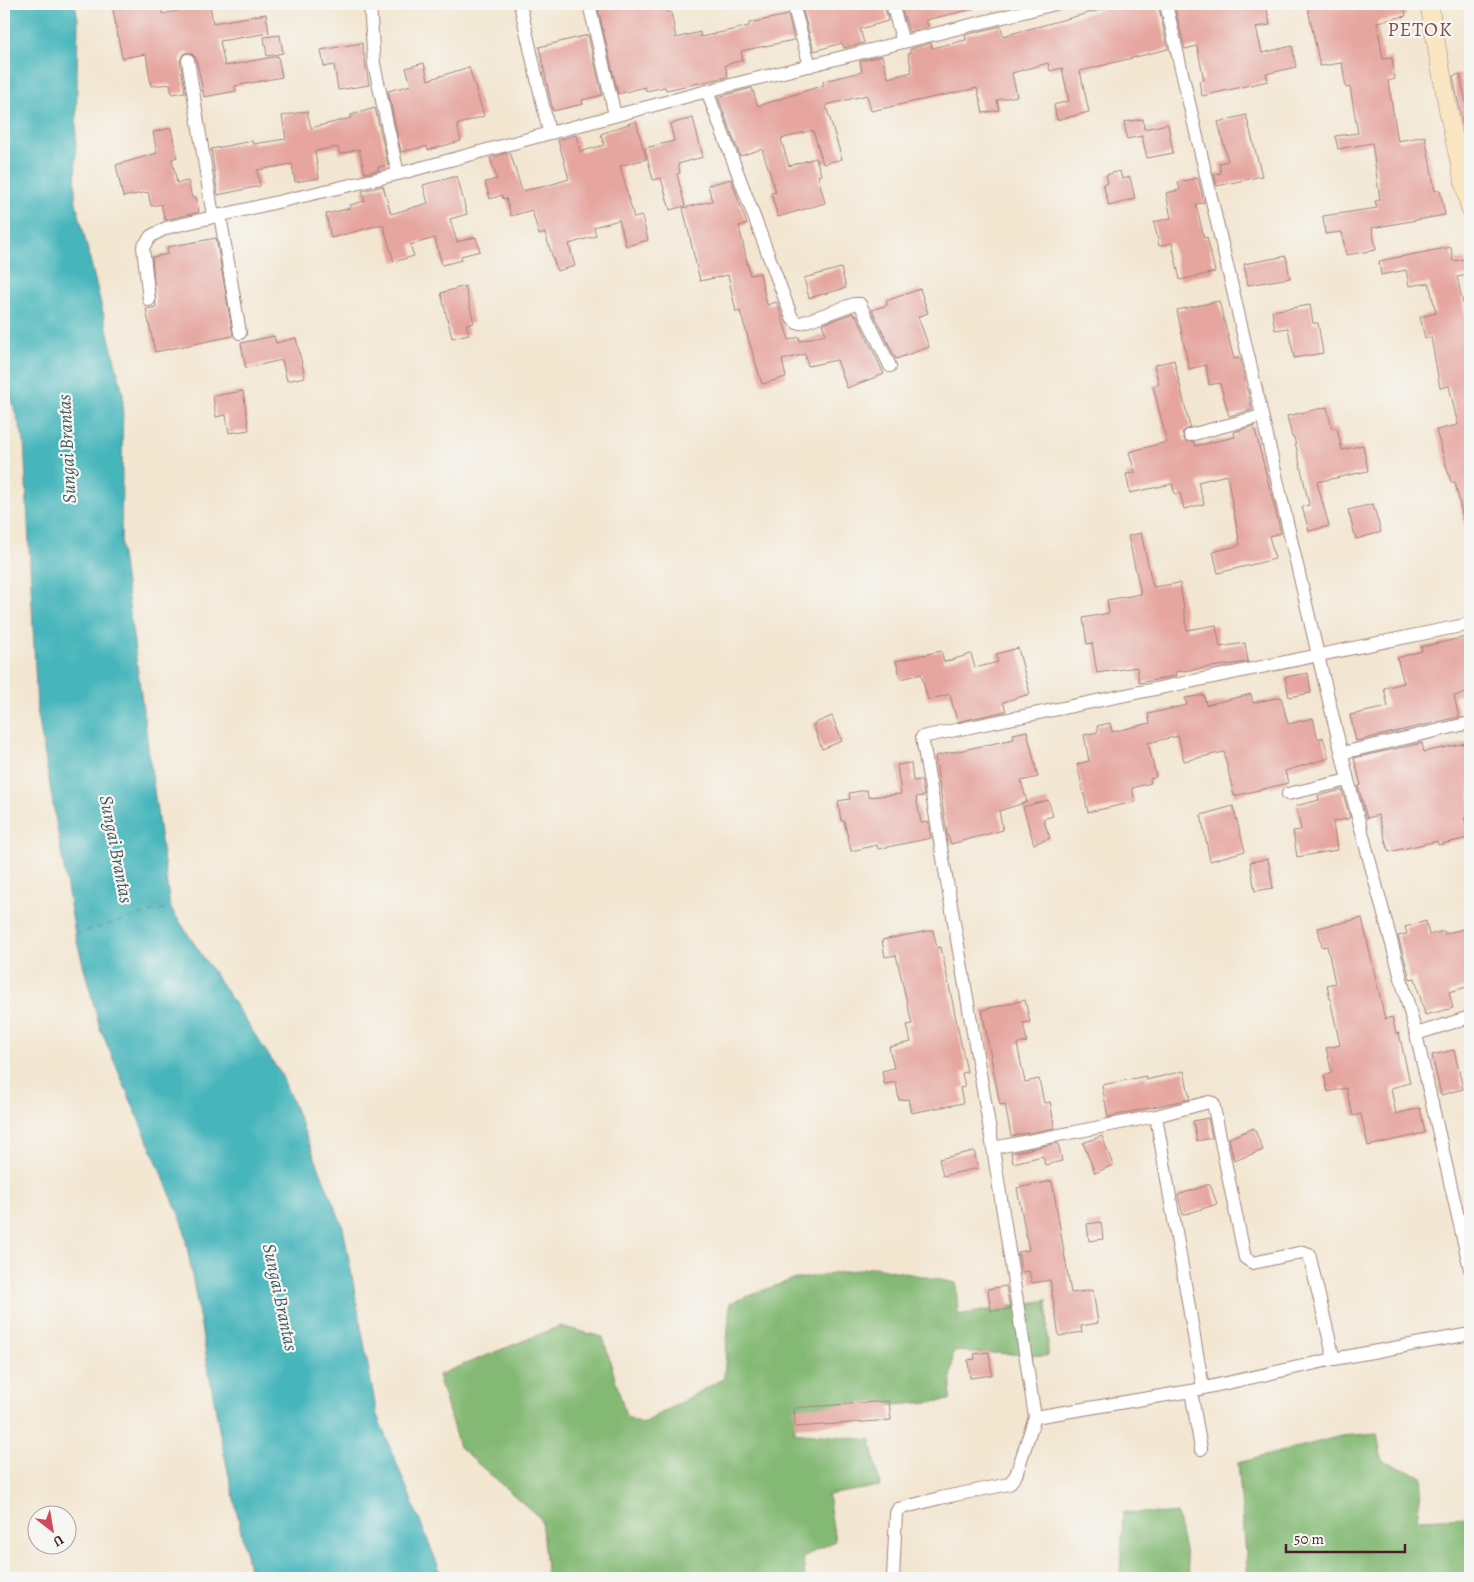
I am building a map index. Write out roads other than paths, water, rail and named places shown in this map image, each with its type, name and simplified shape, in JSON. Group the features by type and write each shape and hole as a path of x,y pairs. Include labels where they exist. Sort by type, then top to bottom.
{"main road":[{"path":"1429,4 1450,120 1470,209"}],"street":[{"path":"370,4 374,64 398,174"},
{"path":"520,4 549,132"},
{"path":"589,4 615,115"},
{"path":"793,4 810,66"},
{"path":"892,4 903,42"},
{"path":"149,300 142,252 146,241 166,228 398,174 707,90 1055,4"},
{"path":"1166,4 1348,780 1416,1034 1470,1269"},
{"path":"188,60 240,333"},
{"path":"707,90 792,318 797,323 801,323 854,304 860,304 890,366"},
{"path":"1190,435 1262,416"},
{"path":"893,1578 896,1513 898,1509 940,1498 1009,1484 1016,1475 1036,1417 993,1148 922,737 1470,624"},
{"path":"1342,753 1470,723"},
{"path":"1288,794 1348,780"},
{"path":"1416,1034 1470,1018"},
{"path":"993,1148 1156,1116 1210,1102 1213,1103 1245,1258 1253,1263 1304,1252 1309,1254 1334,1359"},
{"path":"1156,1116 1197,1390 1202,1449"},
{"path":"1036,1417 1197,1390 1334,1359 1470,1334"}],"water":[{"name":"Sungai Brantas","path":"4,4 75,4 78,19 75,198 123,394 121,548 170,907 281,1074 343,1227 377,1415 443,1578 251,1578 220,1434 183,1224 100,1028 75,934 37,709 24,440 4,376"}],"district":[{"name":"PETOK","path":"1420,29"}]}
